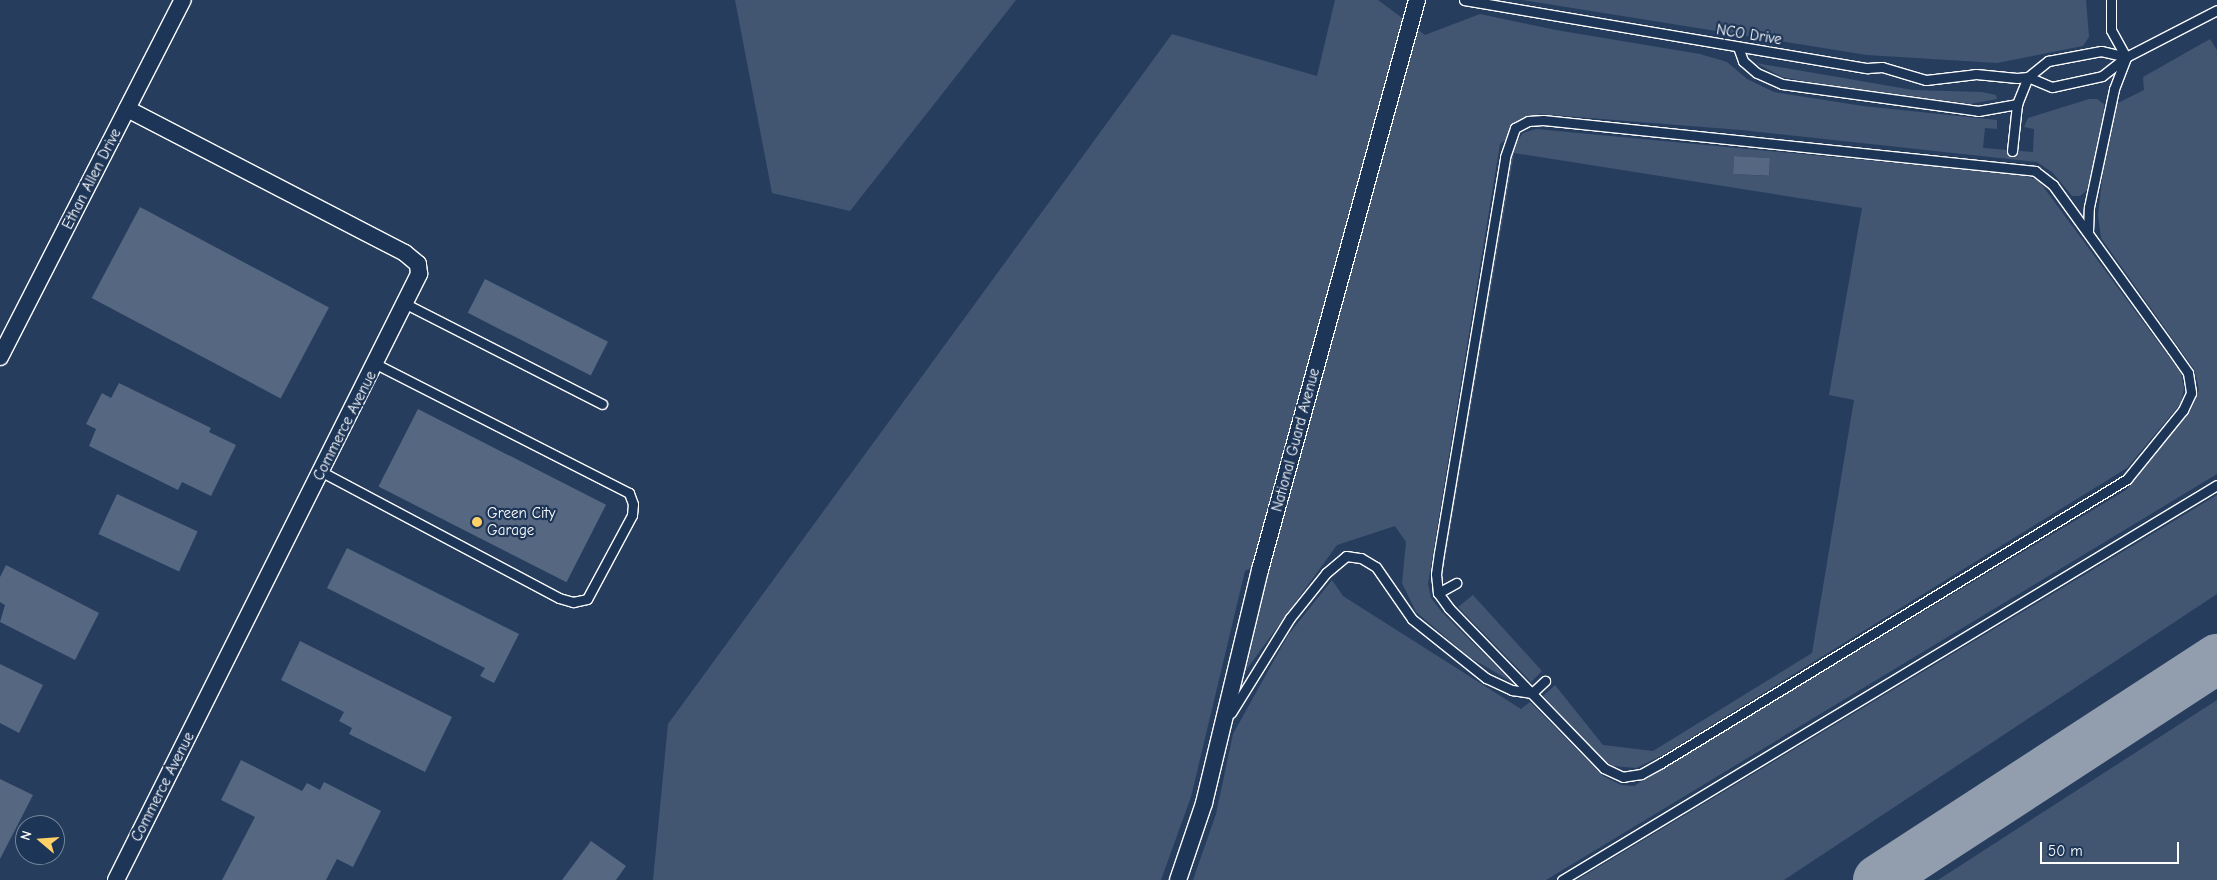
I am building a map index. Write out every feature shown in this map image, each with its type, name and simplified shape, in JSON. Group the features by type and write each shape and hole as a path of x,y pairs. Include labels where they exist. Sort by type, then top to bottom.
{"street":[{"name":"Ethan Allen Drive","path":"0,357 183,0"},
{"name":"National Guard Avenue","path":"1178,880 1204,803 1220,730 1260,570 1417,0"},
{"name":"Commerce Avenue","path":"116,880 406,304 419,274 418,264 410,256 127,109"}],"lane":[{"name":"NCO Drive","path":"1464,0 1867,68 1882,67 1926,80 1976,74 2017,78 2028,77 2052,87 2102,76 2126,58 2217,10"},
{"path":"2088,232 2089,208 2114,89 2126,58 2111,30 2109,1"},
{"path":"1738,47 1743,61 1757,74 1782,84 1978,111 2017,104"},
{"path":"2012,150 2017,104 2028,77 2055,60 2101,51 2126,58"},
{"path":"1543,120 2014,166 2035,171 2053,184 2188,373 2191,393 2183,410 2127,479 1642,774 1624,777 1604,768 1449,608 1438,592 1436,574 1439,553 1505,157 1515,128 1528,121 1543,120"},
{"path":"406,304 602,404"},
{"path":"322,472 559,598 573,602 587,599 632,515 633,504 629,493 376,364"},
{"path":"1562,880 2217,485"},
{"path":"1220,730 1290,618 1326,573 1346,556 1361,558 1376,567 1412,619 1486,678 1512,690 1532,693 1546,681"},
{"path":"1438,592 1456,583"}],"shaded area":[{"path":"735,0 1016,0 850,211 772,193"},
{"path":"1335,0 1378,0 1425,35 1480,14 1556,30 1700,54 1727,62 1747,79 1774,92 1863,106 1997,120 1997,129 1985,128 1983,148 2033,152 2034,129 2024,127 2028,118 2089,99 2097,99 2104,104 2103,126 2087,190 2080,196 2072,196 2053,173 2037,162 1741,130 1539,114 1500,144 1428,584 1431,598 1441,611 1512,682 1469,657 1416,612 1402,583 1406,542 1395,526 1337,545 1244,673 1272,558 1245,571 1191,797 1161,880 653,880 668,724 1172,34 1317,76"},
{"path":"1522,0 2086,0 2089,37 2083,46 1997,63 1867,55"},
{"path":"2210,39 2217,50 2217,474 1546,880 1193,880 1216,814 1233,734 1288,635 1332,580 1343,596 1521,709 1530,702 1603,776 1621,785 1634,786 2126,490 2191,410 2199,389 2194,369 2101,238 2098,215 2104,163 2116,104 2144,90 2143,77"},
{"path":"1756,63 1913,90 1982,92 1996,95 1997,99 1970,104 1825,85 1782,77"},
{"path":"1536,129 2024,175 2039,181 2181,373 2184,388 2181,403 2127,468 1663,755 1636,768 1613,766 1600,757 1543,696 1555,685 1603,745 1653,751 1812,653 1854,400 1829,395 1862,208 1514,153 1444,567 1441,567 1508,161 1515,144 1523,133","holes":["1734,156 1770,158 1769,176 1733,174"]},
{"path":"2217,495 2217,594 1784,880 1577,880"},
{"path":"1473,595 1542,671 1531,682 1458,607"},
{"path":"2217,700 2217,880 1938,880"}],"building":[{"path":"1734,156 1770,158 1769,176 1733,174"},
{"path":"140,207 329,307 281,398 92,298"},
{"path":"485,279 608,342 591,376 468,313"},
{"path":"119,383 211,428 209,432 236,445 211,496 182,482 178,490 89,446 96,429 86,424 102,393 111,398"},
{"path":"418,409 606,505 567,582 379,487"},
{"path":"117,494 198,532 179,571 98,534"},
{"path":"347,548 519,634 494,683 480,676 485,668 327,588"},
{"path":"6,565 99,613 75,660 0,622 5,605 0,602 0,577"},
{"path":"300,641 452,717 425,772 349,734 352,728 339,721 344,712 281,680"},
{"path":"0,664 43,685 19,733 0,723"},
{"path":"241,760 302,791 307,783 320,790 324,782 381,811 353,867 337,859 326,880 222,880 255,817 221,800"},
{"path":"0,779 33,795 23,815 15,815 15,830 0,859"},
{"path":"591,841 626,866 616,880 562,880"}],"taxiway":[{"path":"1878,880 2217,659"}],"place":[{"name":"Green City Garage","path":"477,522"}]}
